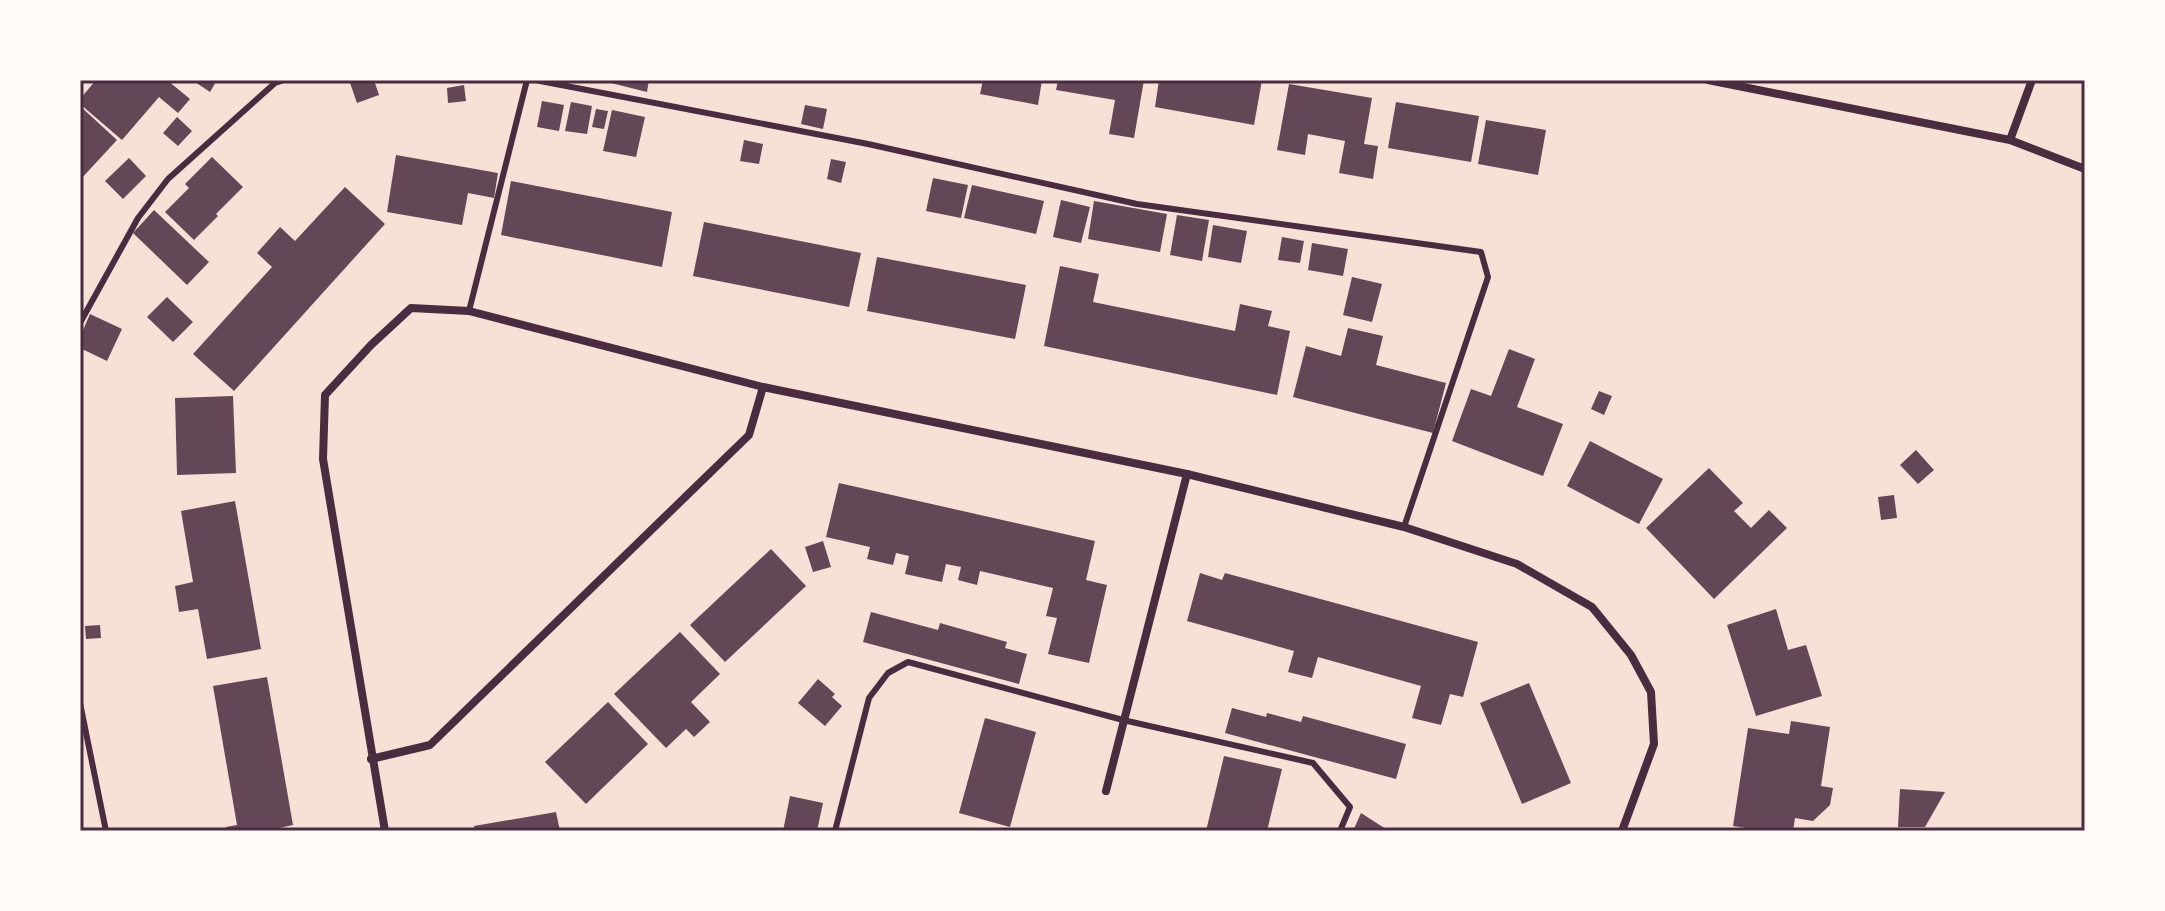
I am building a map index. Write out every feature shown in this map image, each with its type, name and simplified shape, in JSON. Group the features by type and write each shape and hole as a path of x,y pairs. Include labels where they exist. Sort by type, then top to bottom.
{"street":[{"path":"1708,80 2010,140 2085,169"},
{"path":"2010,140 2032,80"},
{"path":"385,831 323,459 325,395 371,345 411,308 469,311 763,387 1187,474 1404,527 1517,564 1592,607 1631,655 1651,692 1654,744 1622,831"},
{"path":"371,759 430,745 749,435 763,387"},
{"path":"1106,791 1187,474"}],"lane":[{"path":"80,323 138,218 168,179 275,83 284,80"},
{"path":"469,311 527,80"},
{"path":"535,80 868,144 1137,204 1481,252 1488,277 1404,527"},
{"path":"835,831 869,698 888,673 908,662 1123,720 1313,763 1350,807 1340,831"},
{"path":"80,703 106,831"}],"building":[{"path":"96,80 167,80 190,99 178,113 159,97 122,140 80,104 80,99"},
{"path":"192,80 217,80 210,92"},
{"path":"349,80 374,80 379,95 357,103"},
{"path":"599,80 649,80 647,92"},
{"path":"983,80 1042,80 1038,105 980,94"},
{"path":"1058,80 1144,80 1134,138 1109,134 1115,100 1056,90"},
{"path":"1159,80 1262,80 1254,125 1155,107"},
{"path":"1289,84 1372,98 1364,144 1378,146 1373,179 1339,173 1345,141 1308,134 1305,155 1277,150"},
{"path":"464,85 466,101 448,103 447,88"},
{"path":"542,101 564,105 559,131 537,127"},
{"path":"571,102 592,106 587,134 565,131"},
{"path":"1396,102 1479,116 1471,162 1388,148"},
{"path":"805,105 827,109 823,129 801,124"},
{"path":"80,106 117,140 80,180"},
{"path":"596,109 608,111 604,129 592,127"},
{"path":"612,110 645,117 636,157 603,151"},
{"path":"177,117 192,131 178,146 163,133"},
{"path":"1486,120 1546,130 1538,175 1478,164"},
{"path":"744,140 763,144 759,164 740,161"},
{"path":"396,155 498,173 494,198 468,193 462,225 387,212"},
{"path":"212,157 243,187 194,240 165,212 189,188 185,184"},
{"path":"129,158 146,176 123,199 105,181"},
{"path":"831,159 846,162 841,183 827,179"},
{"path":"933,178 968,185 961,218 926,211"},
{"path":"511,181 672,212 662,267 501,235"},
{"path":"972,185 1044,201 1036,234 964,218"},
{"path":"345,187 385,224 234,391 193,354 272,267 257,253 280,227 295,241"},
{"path":"1061,200 1090,207 1081,243 1053,237"},
{"path":"1094,201 1167,214 1160,252 1088,239"},
{"path":"154,210 209,262 187,285 133,233"},
{"path":"1177,215 1209,220 1202,261 1170,255"},
{"path":"704,222 861,253 849,307 693,276"},
{"path":"1213,225 1247,231 1241,263 1208,257"},
{"path":"1282,237 1304,241 1300,263 1278,260"},
{"path":"1312,243 1348,249 1343,276 1308,270"},
{"path":"877,257 1026,285 1015,339 867,311"},
{"path":"1060,266 1099,274 1093,302 1235,331 1240,304 1272,311 1268,326 1290,331 1277,395 1044,346"},
{"path":"1352,277 1382,284 1372,322 1343,315"},
{"path":"167,297 193,322 173,342 147,317"},
{"path":"90,314 122,329 107,361 80,348 80,337"},
{"path":"1348,328 1383,336 1376,365 1446,383 1433,433 1293,397 1306,346 1341,356"},
{"path":"1509,349 1535,359 1517,407 1563,424 1543,476 1452,441 1471,389 1491,396"},
{"path":"1599,391 1612,396 1604,415 1591,409"},
{"path":"233,396 236,473 177,475 175,398"},
{"path":"1590,441 1663,479 1639,524 1567,486"},
{"path":"1916,450 1934,470 1918,484 1900,465"},
{"path":"1709,468 1743,503 1734,511 1751,528 1769,510 1787,528 1714,599 1646,528"},
{"path":"839,483 1095,541 1086,580 1107,585 1089,663 1048,654 1057,618 1046,616 1053,588 980,571 977,585 958,580 961,567 946,564 942,582 905,574 909,556 896,553 893,565 867,559 870,547 826,537"},
{"path":"1894,495 1897,518 1881,520 1878,497"},
{"path":"235,501 261,649 207,659 198,609 179,612 175,586 193,582 181,511"},
{"path":"823,541 831,567 813,572 805,547"},
{"path":"771,549 806,586 725,662 690,625"},
{"path":"1200,573 1222,580 1225,573 1478,642 1463,697 1450,694 1441,725 1412,718 1421,686 1318,657 1312,678 1288,672 1294,651 1187,621"},
{"path":"1776,609 1788,650 1806,645 1822,696 1756,716 1727,625"},
{"path":"871,612 938,630 940,623 1007,642 1005,648 1027,654 1019,684 863,642"},
{"path":"100,625 101,638 86,639 85,626"},
{"path":"680,632 720,674 691,702 710,722 694,737 686,729 666,748 614,694"},
{"path":"267,677 293,825 265,831 227,831 226,827 237,825 213,686"},
{"path":"818,679 835,694 832,697 842,706 825,726 798,703"},
{"path":"1529,683 1571,783 1522,804 1480,703"},
{"path":"608,702 648,744 586,804 545,762"},
{"path":"1232,708 1301,722 1303,716 1406,744 1396,779 1225,733"},
{"path":"985,718 1036,732 1010,827 959,813"},
{"path":"1791,721 1830,727 1821,786 1833,788 1830,805 1813,821 1795,818 1793,831 1733,826 1748,728 1789,734"},
{"path":"1224,756 1282,769 1267,831 1206,831"},
{"path":"1900,789 1945,792 1925,827 1898,827"},
{"path":"790,796 823,803 817,831 783,831"},
{"path":"556,812 560,831 475,831 474,826"},
{"path":"1361,813 1389,831 1353,831"}]}
